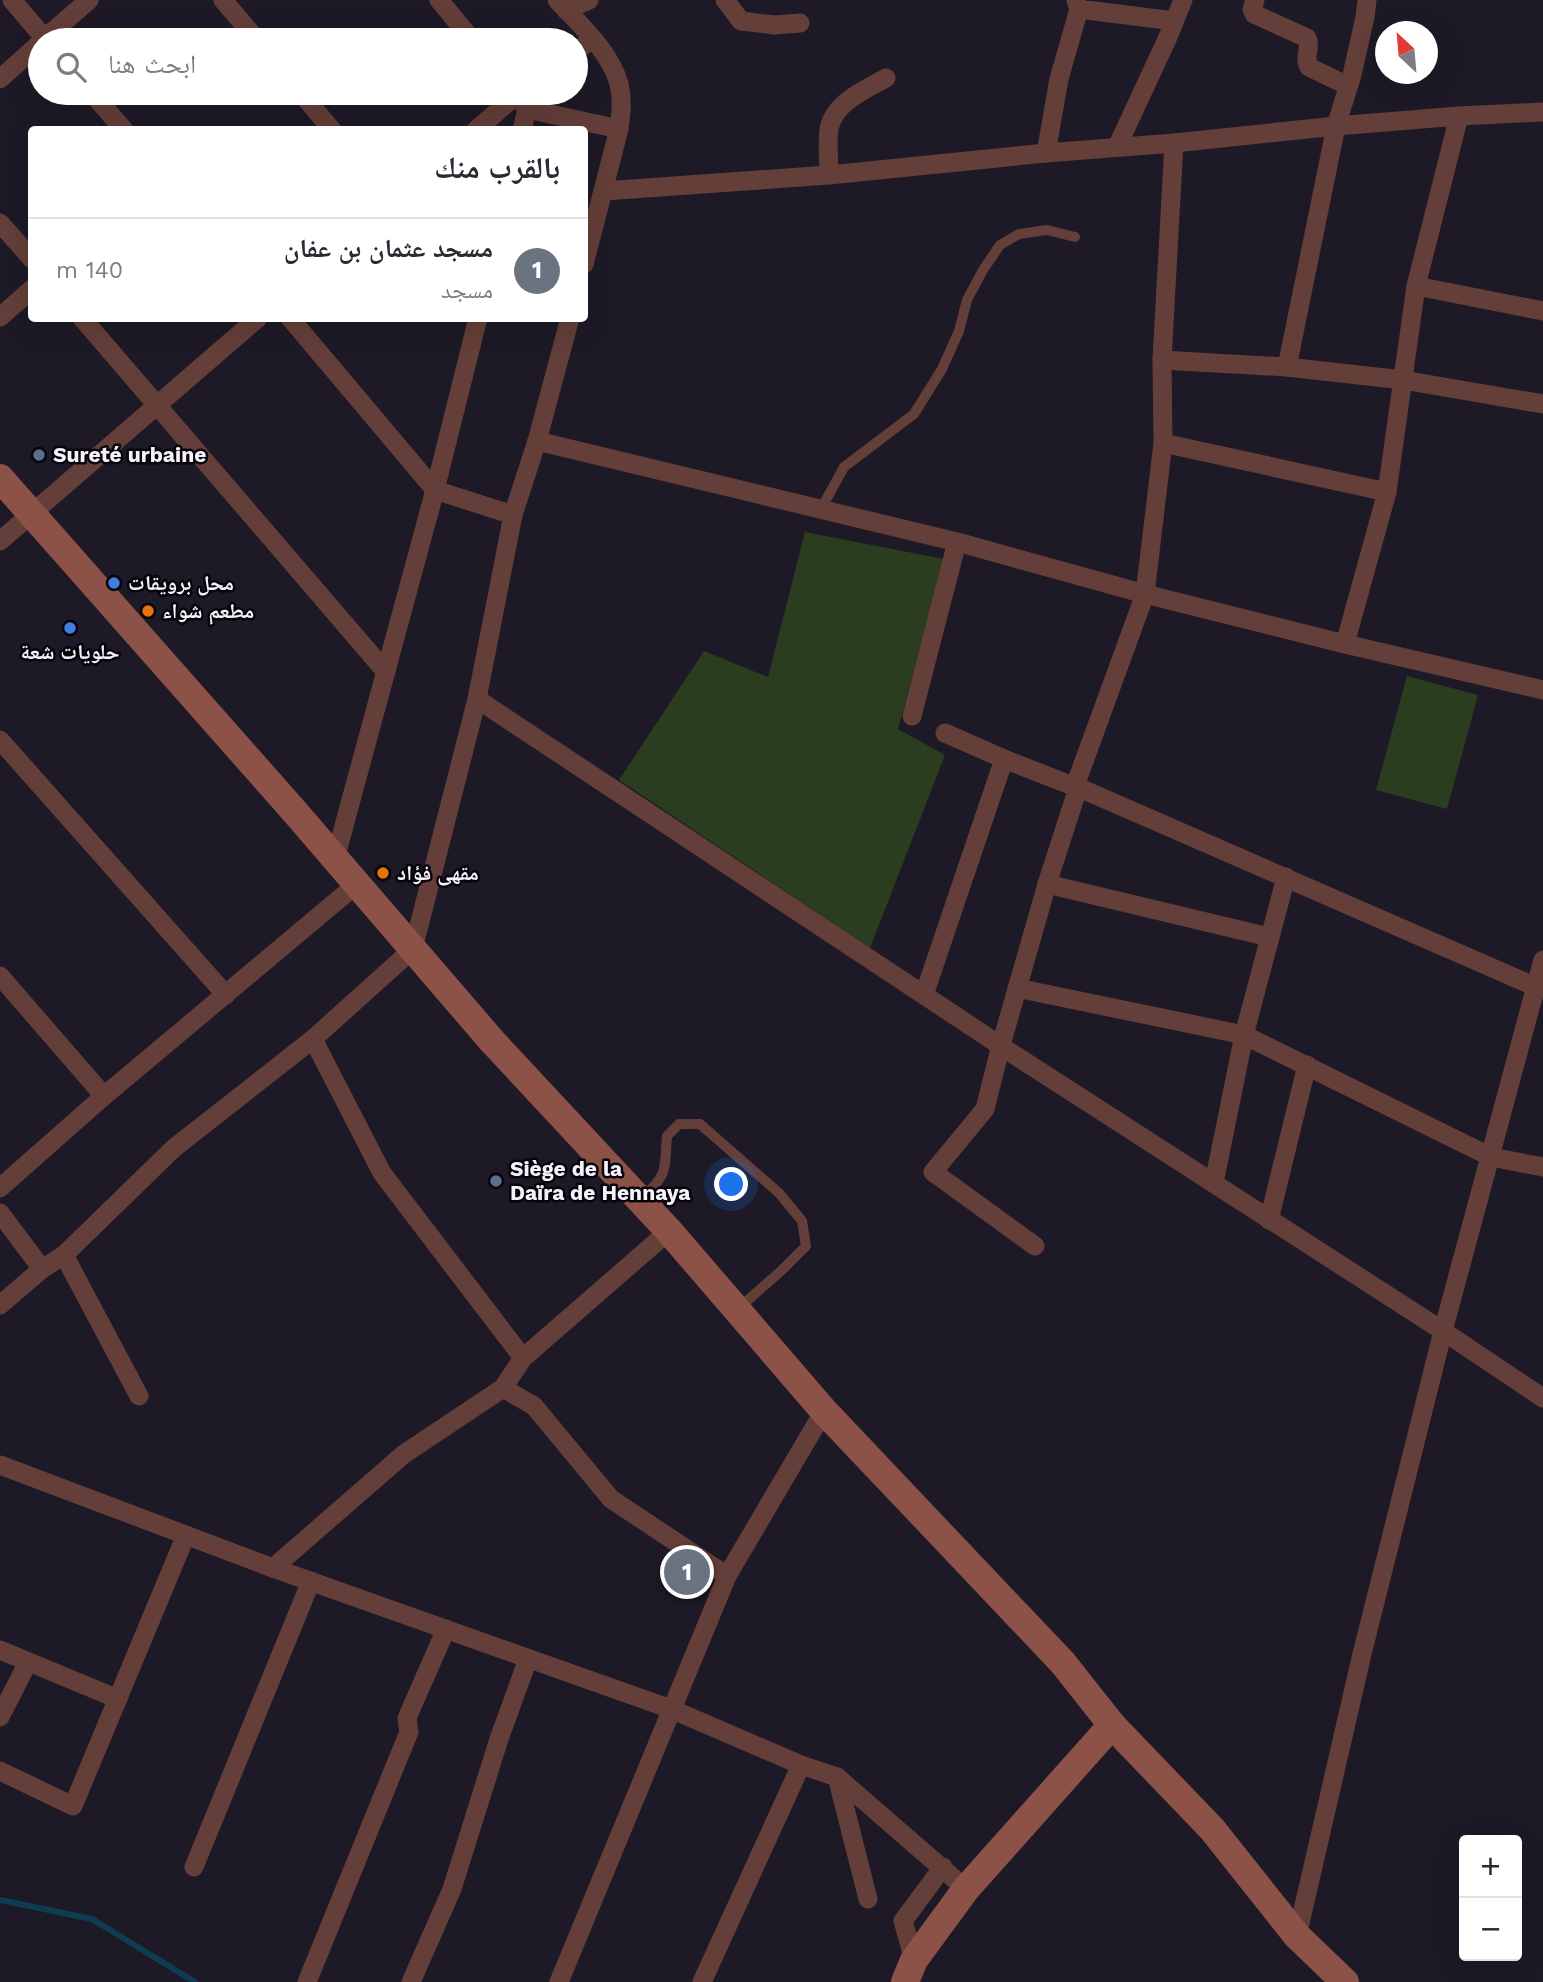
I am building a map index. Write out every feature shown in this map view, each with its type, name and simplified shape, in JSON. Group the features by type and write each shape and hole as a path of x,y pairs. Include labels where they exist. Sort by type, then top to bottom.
{"main road":[{"path":"0,478 492,1041 669,1231 824,1411 1063,1663 1112,1725 1212,1829 1297,1936 1345,1982"},
{"path":"909,1971 966,1889 1112,1725"}],"street":[{"path":"12,0 33,28"},
{"path":"58,28 89,0"},
{"path":"223,0 247,28"},
{"path":"439,0 462,28"},
{"path":"562,5 589,0"},
{"path":"725,0 741,21 774,25 800,23"},
{"path":"1117,147 1183,0"},
{"path":"1255,0 1252,9 1254,14 1307,38 1309,47 1306,59 1309,67 1348,86"},
{"path":"1287,367 1336,126 1365,17 1367,0"},
{"path":"1046,153 1059,79 1077,4 1174,21"},
{"path":"562,5 583,28"},
{"path":"588,34 610,62 619,85 621,107 619,129 588,249"},
{"path":"588,43 593,39"},
{"path":"0,79 28,54"},
{"path":"829,175 829,130 833,117 851,98 886,78"},
{"path":"102,105 121,126"},
{"path":"311,105 329,126"},
{"path":"482,126 510,105"},
{"path":"520,105 522,126"},
{"path":"545,105 619,129"},
{"path":"604,191 829,175 1336,126 1459,116 1543,113"},
{"path":"1345,644 1387,492 1416,286 1459,116"},
{"path":"1035,1246 933,1172 985,1109 1046,884 1145,594 1163,443 1162,360 1174,143"},
{"path":"0,223 28,255"},
{"path":"1416,286 1543,311"},
{"path":"0,317 28,292"},
{"path":"85,322 386,672"},
{"path":"0,541 253,322"},
{"path":"293,322 435,490 513,514"},
{"path":"335,859 435,490 477,322"},
{"path":"0,1305 42,1269 64,1255 173,1148 313,1039 414,949 477,699 513,514 537,440 569,322"},
{"path":"1162,360 1287,367 1403,380 1543,404"},
{"path":"537,440 957,542 1145,594 1345,644 1543,690"},
{"path":"1163,443 1387,492"},
{"path":"912,716 957,542"},
{"path":"477,699 923,995 1543,1398"},
{"path":"945,733 1077,787 1540,988"},
{"path":"0,740 226,995"},
{"path":"923,995 1004,759"},
{"path":"1214,1183 1244,1035 1286,877"},
{"path":"0,1188 104,1096 357,884"},
{"path":"1046,884 1269,937"},
{"path":"1297,1936 1362,1654 1443,1331 1540,988 1543,960"},
{"path":"0,976 104,1096"},
{"path":"1017,988 1244,1035 1491,1157 1543,1167"},
{"path":"313,1039 382,1173 523,1358"},
{"path":"1269,1220 1307,1065"},
{"path":"3,1220 42,1269"},
{"path":"273,1568 404,1454 503,1388 523,1358 669,1231"},
{"path":"64,1255 139,1396"},
{"path":"503,1388 534,1406 611,1499 727,1576"},
{"path":"559,1982 727,1576 824,1411"},
{"path":"0,1465 273,1568 671,1709 801,1765 837,1777 966,1889"},
{"path":"0,1771 73,1806 186,1535"},
{"path":"194,1867 311,1581"},
{"path":"307,1982 409,1732 407,1718 446,1629"},
{"path":"0,1650 118,1699"},
{"path":"411,1982 452,1889 499,1738 528,1658"},
{"path":"0,1717 28,1661"},
{"path":"702,1982 801,1765"},
{"path":"837,1777 868,1899"},
{"path":"909,1971 903,1921 943,1867"}],"lane":[{"path":"821,509 844,467 914,414 942,369 959,331 967,300 1000,245 1019,234 1046,230 1075,237"},
{"path":"640,1200 659,1183 664,1174 667,1136 679,1124 700,1124 779,1193 802,1221 806,1246 737,1310"}],"green space":[{"path":"805,532 944,559 898,729 945,755 870,948 619,780 704,651 768,677"},
{"path":"1407,676 1478,695 1447,809 1376,790"}],"waterway":[{"path":"0,1900 92,1919 195,1982"}],"place":[{"name":"Sureté urbaine","path":"39,455"},
{"name":"محل برويقات","path":"114,583"},
{"name":"مطعم شواء","path":"148,611"},
{"name":"حلويات شعة","path":"70,628"},
{"name":"مقهى فؤاد","path":"383,873"},
{"name":"Siège de la Daïra de Hennaya","path":"496,1181"},
{"name":"مسجد عثمان بن عفان","path":"687,1572"}]}
